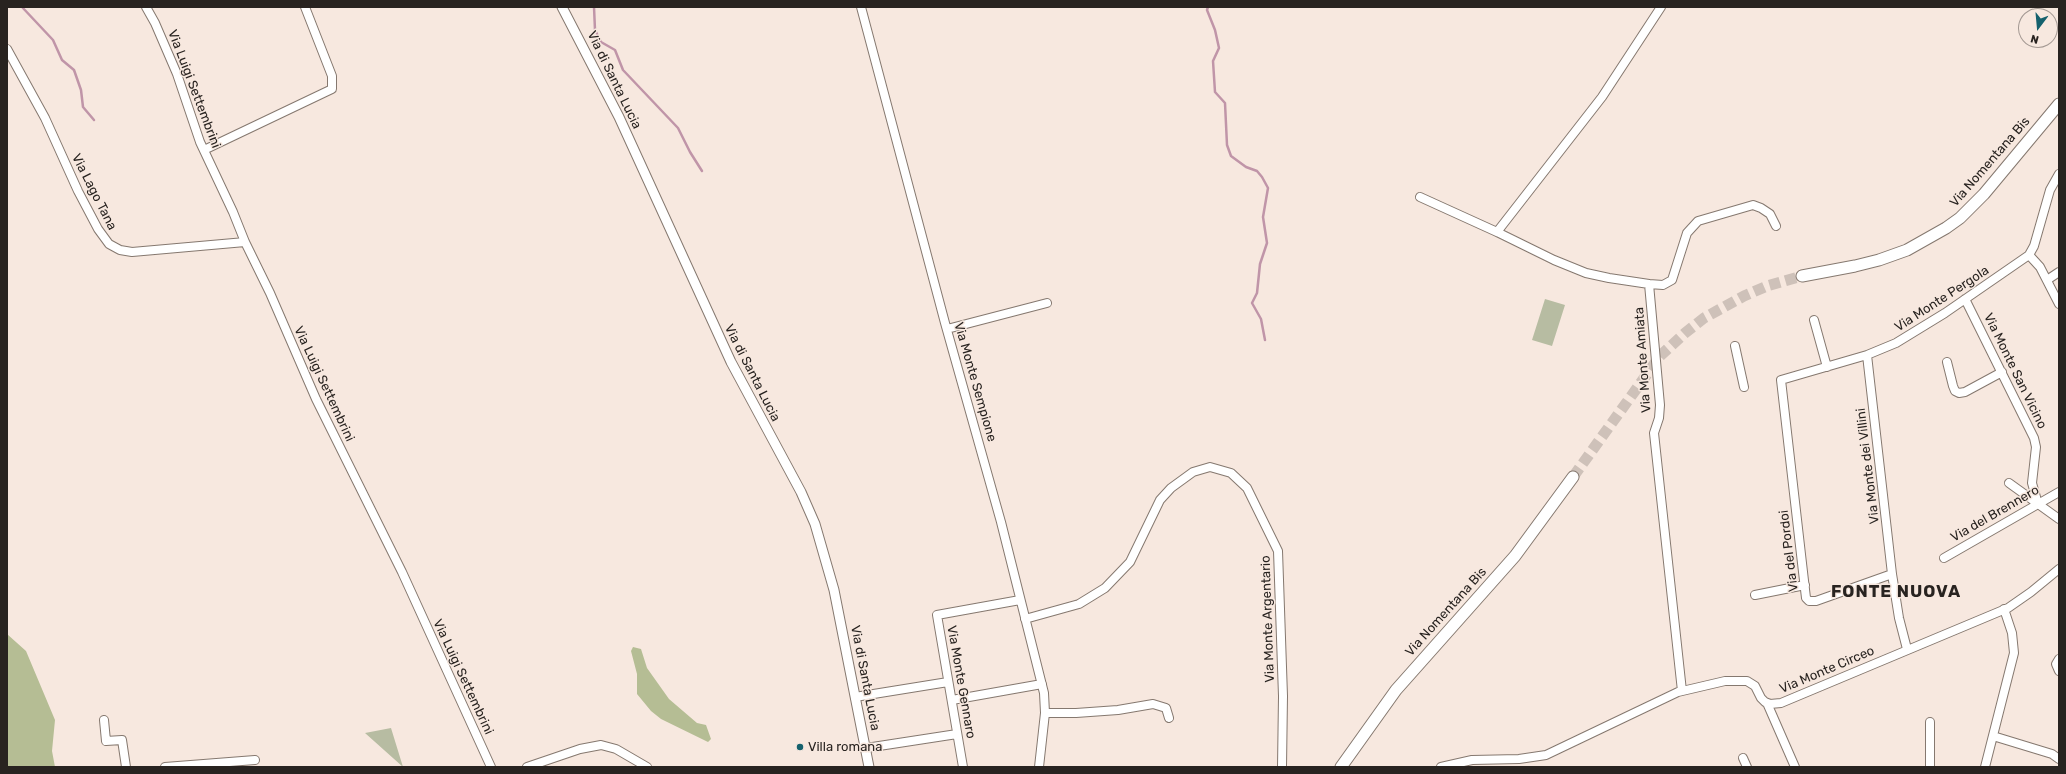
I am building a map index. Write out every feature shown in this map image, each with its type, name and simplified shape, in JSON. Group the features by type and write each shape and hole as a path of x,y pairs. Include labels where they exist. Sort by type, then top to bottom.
{"main road":[{"name":"Via Nomentana Bis","path":"1802,276 1855,266 1891,256 1930,238 1953,224 1984,194 2059,104"},
{"name":"Via Nomentana Bis","path":"1341,767 1396,690 1515,556 1573,477"}],"street":[{"name":"Via Luigi Settembrini","path":"146,7 153,18 177,74 204,150 233,212 245,242 270,293 316,399 402,572 491,767"},
{"path":"204,150 332,89 332,76 305,7"},
{"name":"Via di Santa Lucia","path":"562,7 619,117 731,362 801,492 812,516 823,547 833,584 869,767"},
{"name":"Via Monte Sempione","path":"861,7 947,329 981,447 1042,684 1045,713 1039,767"},
{"path":"1497,232 1602,97 1661,7"},
{"name":"Via Lago Tana","path":"7,49 45,118 78,191 98,229 109,244 120,250 132,252 245,242"},
{"path":"2059,174 2050,190 2034,246 2029,255 2040,267 2059,304"},
{"path":"1420,197 1554,260 1592,274 1649,284 1663,285 1672,280 1687,233 1698,221 1753,205 1770,214 1776,226"},
{"name":"Via Monte Pergola","path":"1781,380 1867,355 1900,340 1965,299 2029,255"},
{"path":"2047,280 2059,272"},
{"name":"Via Monte Amiata","path":"1649,284 1660,405 1659,418 1654,433 1682,691"},
{"name":"Via Monte San Vicino","path":"1965,299 2035,441 2032,482 2038,504"},
{"path":"947,329 1047,302"},
{"path":"1814,320 1827,367"},
{"path":"1735,346 1744,387"},
{"name":"Via Monte dei Villini","path":"1867,355 1892,574"},
{"path":"1947,362 1953,388 1959,393 1965,392 2002,372"},
{"name":"Via del Pordoi","path":"1781,380 1806,598 1814,602 1892,574"},
{"name":"Via Monte Argentario","path":"1025,619 1076,606 1099,593 1130,562 1156,506 1172,488 1200,468 1215,467 1229,471 1247,488 1278,551 1283,696 1282,767"},
{"path":"2009,483 2059,519"},
{"name":"Via del Brennero","path":"1944,558 2059,492"},
{"name":"Via Monte Circeo","path":"1441,767 1472,760 1519,759 1546,754 1682,691 1742,679 1754,684 1761,698 1767,703 1773,704 1784,702 2004,609 2031,592 2059,568"},
{"path":"1892,574 1899,618 1907,649"},
{"path":"1755,595 1804,585"},
{"name":"Via Monte Gennaro","path":"963,767 937,615 1020,600"},
{"path":"1985,767 2014,649 2012,633 2004,609"},
{"path":"2058,670 2056,664 2059,659"},
{"path":"856,698 948,682"},
{"path":"952,700 1042,684"},
{"path":"1767,703 1795,767"},
{"path":"1045,713 1076,713 1118,710 1153,704 1166,708 1169,718"},
{"path":"104,720 106,741 122,740 126,767"},
{"path":"1930,722 1930,767"},
{"path":"866,748 957,734"},
{"path":"1993,736 2052,754 2059,759"},
{"path":"527,767 580,749 601,745 620,751 647,767"},
{"path":"1744,758 1748,767"},
{"path":"164,767 218,765 255,760"}],"green space":[{"path":"1545,299 1565,305 1552,346 1532,340"},
{"path":"7,634 26,651 55,720 52,751 55,767 7,767"},
{"path":"633,647 641,649 647,668 669,699 697,723 706,725 711,739 708,742 661,719 651,711 637,694 637,674 631,651"},
{"path":"391,728 403,767 365,733"}],"waterway":[{"path":"22,7 53,40 62,60 74,70 81,90 83,107 94,120"},
{"path":"594,7 595,30 601,42 615,50 623,70 678,128 690,152 702,171"},
{"path":"1208,7 1207,10 1215,30 1219,48 1213,61 1215,92 1225,103 1227,145 1231,156 1246,167 1257,171 1268,188 1263,217 1267,243 1260,264 1257,293 1252,303 1261,319 1265,340"}],"tunnel":[{"path":"1573,477 1660,356 1685,333 1704,318 1744,296 1767,286 1802,276"}],"place":[{"name":"Villa romana","path":"800,747"}],"district":[{"name":"FONTE NUOVA","path":"1896,592"}]}
